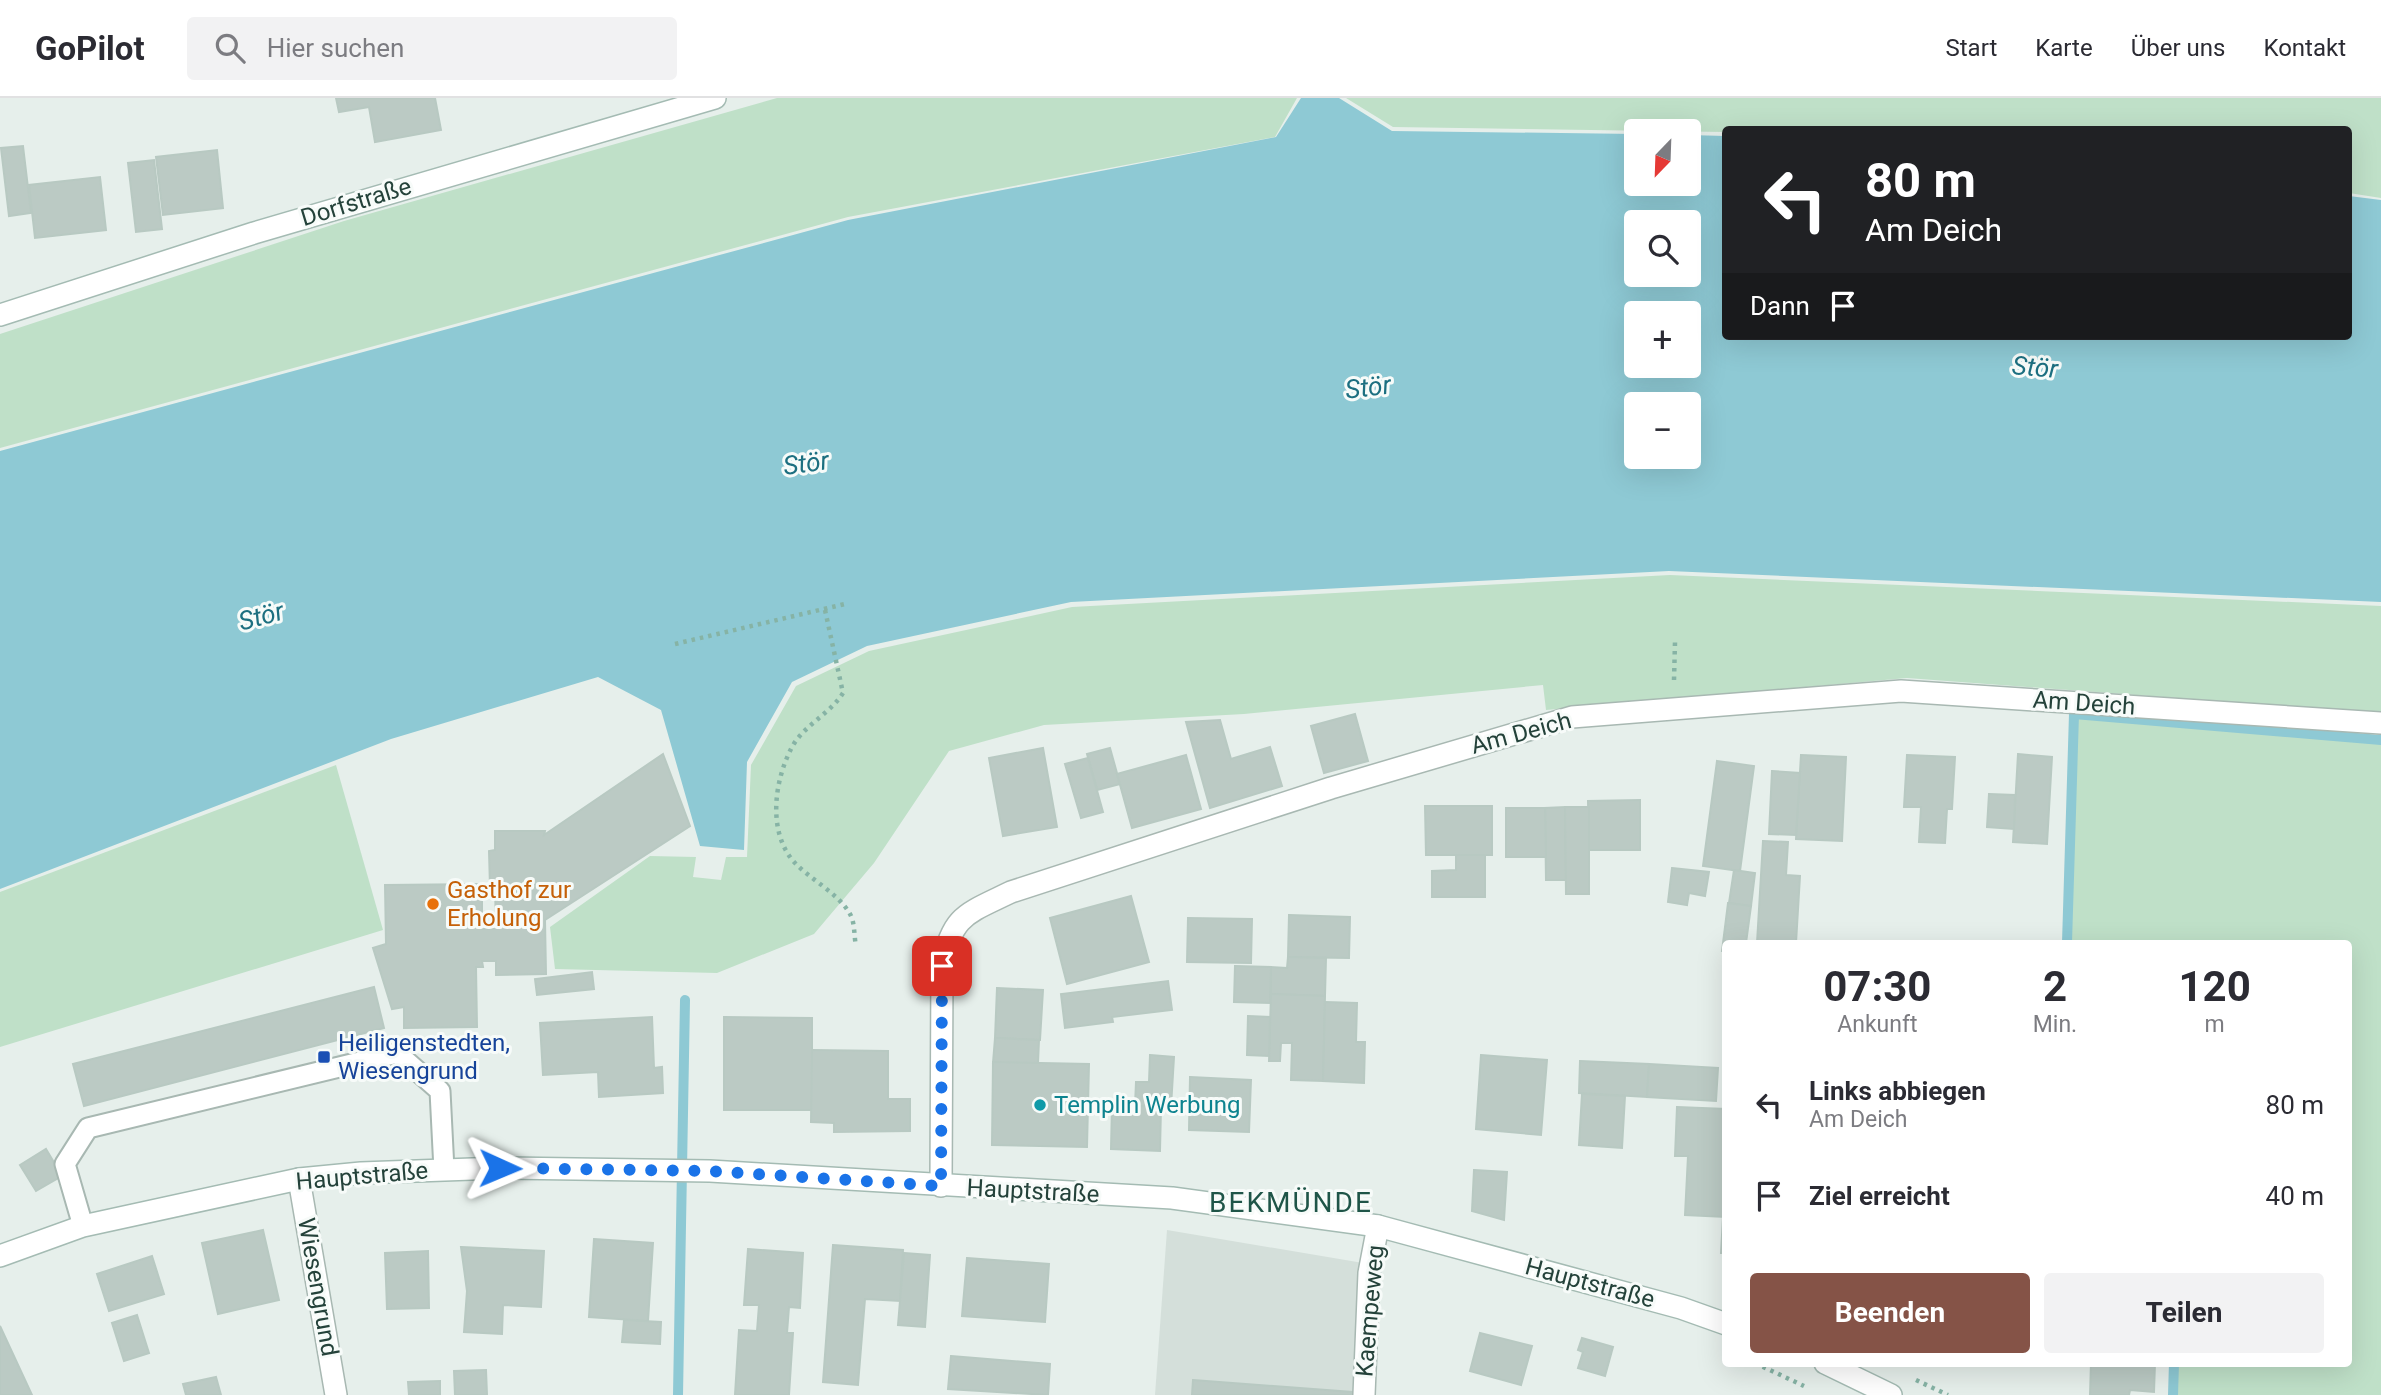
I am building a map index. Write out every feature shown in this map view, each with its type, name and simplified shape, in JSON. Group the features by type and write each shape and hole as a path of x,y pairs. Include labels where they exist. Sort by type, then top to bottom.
{"street":[{"name":"Dorfstraße","path":"0,315 254,233 715,98"},
{"name":"Am Deich","path":"941,1186 942,966 948,934 966,913 1011,892 1331,788 1572,717 1901,691 2381,723"},
{"name":"Hauptstraße","path":"0,1256 83,1226 299,1179 444,1170 710,1171 1172,1198 1378,1226 1681,1308 1722,1323"},
{"name":"Wiesengrund","path":"299,1179 337,1395"},
{"name":"Kaempeweg","path":"1364,1395 1369,1273 1378,1226"},
{"path":"1833,1367 1891,1395"}],"lane":[{"path":"83,1226 65,1164 88,1128 397,1054 440,1091 444,1170"}],"path":[{"path":"675,645 845,604"},
{"path":"825,610 843,693 836,704 793,744 780,781 776,803 779,838 794,862 851,915 856,946"},
{"path":"1674,709 1675,642"},
{"path":"1764,1367 1813,1390"}],"shaded area":[{"path":"1167,1230 1369,1264 1360,1395 1155,1395"}],"green space":[{"path":"777,98 1297,98 1275,137 848,217 0,448 0,334 344,221"},
{"path":"1346,98 2381,98 2381,198 2352,193 2352,126 1722,126 1722,132 1701,132 1701,119 1624,119 1624,130 1393,127"},
{"path":"1670,575 2381,606 2381,713 1907,678 1546,710 1543,685 1244,714 1044,725 949,751 874,863 814,934 717,973 555,969 550,927 650,856 696,857 693,877 721,880 726,857 747,857 751,765 796,686 869,651 1072,607"},
{"path":"2076,716 2381,744 2381,1395 2175,1395 2177,1367 2352,1367 2352,940 2069,940"},
{"path":"336,765 383,930 0,1047 0,892"}],"water":[{"name":"Stör","path":"1301,98 1339,98 1392,131 1624,134 1624,196 1701,196 1701,135 1722,136 1722,340 2352,340 2352,196 2381,200 2381,602 1669,571 1071,602 867,646 792,682 747,762 744,850 700,846 661,710 598,677 391,739 0,889 0,451 848,220 1276,137"}],"building":[{"path":"336,98 435,98 441,130 375,142 369,107 339,112"},
{"path":"23,146 31,213 9,216 1,148"},
{"path":"217,150 223,208 163,215 156,157"},
{"path":"154,160 162,229 136,232 128,163"},
{"path":"100,177 106,230 35,238 29,185"},
{"path":"1355,714 1368,761 1324,773 1311,726"},
{"path":"1220,720 1231,759 1270,747 1282,786 1210,808 1186,722"},
{"path":"1043,748 1057,827 1003,836 989,758"},
{"path":"1110,748 1120,784 1097,790 1087,754"},
{"name":"Gasthof zur Erholung","path":"663,754 690,826 545,920 546,974 496,975 496,961 482,961 483,967 476,967 477,1027 404,1028 404,1007 392,1009 373,948 386,944 385,885 482,884 482,929 496,929 495,887 490,887 489,851 495,850 495,831 545,831 544,835"},
{"path":"2018,754 2052,757 2047,844 2013,842"},
{"path":"1186,755 1201,809 1132,828 1117,774"},
{"path":"1801,755 1846,757 1842,841 1796,839"},
{"path":"1907,755 1955,757 1952,809 1947,809 1945,843 1919,842 1921,807 1904,807"},
{"path":"1088,758 1103,812 1081,818 1065,764"},
{"path":"1717,761 1754,766 1740,871 1703,866"},
{"path":"1772,771 1800,773 1796,835 1769,834"},
{"path":"1989,794 2015,795 2014,829 1987,827"},
{"path":"1640,800 1640,850 1589,850 1588,801"},
{"path":"1425,806 1492,806 1492,855 1426,855"},
{"path":"1565,807 1566,880 1546,880 1545,808"},
{"path":"1565,807 1589,807 1589,894 1566,894"},
{"path":"1506,808 1545,808 1546,857 1506,857"},
{"path":"1763,841 1788,842 1786,875 1800,876 1796,940 1757,940"},
{"path":"1456,855 1485,855 1485,897 1432,897 1432,871 1456,870"},
{"path":"1672,868 1709,872 1705,896 1689,893 1687,905 1668,902"},
{"path":"1734,870 1755,873 1751,906 1729,903"},
{"path":"1131,896 1149,962 1067,984 1050,918"},
{"path":"1728,903 1751,906 1746,940 1723,940"},
{"path":"1289,915 1350,917 1349,958 1288,957"},
{"path":"1188,918 1252,919 1251,963 1187,962"},
{"path":"1288,957 1326,958 1325,996 1271,994 1271,967 1287,968"},
{"path":"1235,966 1271,967 1270,1003 1234,1002"},
{"path":"592,972 594,989 537,995 535,979"},
{"path":"1168,981 1172,1010 1112,1017 1113,1022 1065,1028 1061,994"},
{"path":"374,987 384,1028 84,1106 73,1064"},
{"path":"997,988 1043,990 1040,1040 995,1038"},
{"path":"1271,994 1325,996 1323,1081 1291,1080 1292,1043 1281,1043 1280,1061 1269,1061"},
{"path":"1325,1002 1357,1003 1356,1042 1365,1042 1364,1083 1323,1081"},
{"path":"1248,1016 1270,1017 1269,1056 1247,1055"},
{"path":"652,1017 654,1068 662,1067 663,1093 599,1097 598,1072 543,1075 540,1023"},
{"path":"724,1017 812,1018 812,1110 724,1110"},
{"path":"995,1038 1039,1040 1038,1063 993,1063"},
{"path":"812,1050 888,1051 888,1099 910,1099 910,1131 834,1132 834,1123 811,1122"},
{"path":"1150,1055 1174,1057 1171,1107 1135,1106 1136,1082 1149,1082"},
{"path":"1481,1055 1547,1060 1541,1135 1476,1129"},
{"path":"1580,1061 1649,1064 1647,1097 1579,1093"},
{"name":"Templin Werbung","path":"993,1062 1089,1064 1087,1147 992,1145"},
{"path":"1649,1064 1718,1068 1716,1101 1647,1097"},
{"path":"1190,1077 1251,1080 1249,1132 1189,1130"},
{"path":"1582,1094 1625,1096 1622,1148 1579,1145"},
{"path":"1112,1105 1161,1107 1160,1151 1111,1149"},
{"path":"1677,1107 1722,1109 1722,1217 1685,1215 1688,1156 1675,1156"},
{"path":"46,1149 62,1176 36,1191 20,1165"},
{"path":"1474,1170 1507,1172 1504,1220 1472,1211"},
{"path":"263,1230 279,1300 218,1314 202,1243"},
{"path":"594,1239 653,1243 648,1321 589,1317"},
{"path":"833,1245 903,1250 900,1301 865,1299 858,1385 823,1382"},
{"path":"461,1247 544,1251 541,1307 503,1305 502,1334 464,1332 467,1291"},
{"path":"748,1249 803,1253 800,1308 789,1307 787,1333 793,1333 789,1395 735,1395 739,1330 757,1331 759,1305 744,1305"},
{"path":"428,1251 429,1308 387,1309 385,1253"},
{"path":"904,1253 930,1255 925,1327 898,1325"},
{"path":"152,1256 164,1294 109,1311 97,1274"},
{"path":"967,1258 1049,1264 1045,1322 962,1316"},
{"path":"137,1315 149,1353 124,1361 112,1323"},
{"path":"624,1320 661,1322 660,1344 622,1342"},
{"path":"0,1326 32,1395 0,1395"},
{"path":"1480,1333 1532,1346 1521,1385 1470,1371"},
{"path":"1582,1338 1613,1347 1605,1376 1578,1368 1583,1352 1578,1350"},
{"path":"951,1356 1050,1364 1048,1395 948,1389"},
{"path":"2091,1367 2155,1367 2154,1392 2130,1390 2129,1395 2090,1395"},
{"path":"486,1370 487,1395 455,1395 454,1371"},
{"path":"216,1377 221,1395 186,1395 183,1384"},
{"path":"1193,1380 1352,1392 1351,1395 1192,1395"},
{"path":"440,1381 440,1395 409,1395 408,1382"}],"waterway":[{"path":"2067,940 2074,714 2381,740"},
{"path":"678,1395 685,1000"},
{"path":"2173,1395 2174,1367"}],"place":[{"name":"Gasthof zur Erholung","path":"433,904"},
{"name":"Heiligenstedten, Wiesengrund","path":"324,1057"},
{"name":"Templin Werbung","path":"1040,1105"}],"district":[{"name":"BEKMÜNDE","path":"1291,1202"}],"route":[{"path":"500,1168 710,1171 941,1186 942,966"}]}
